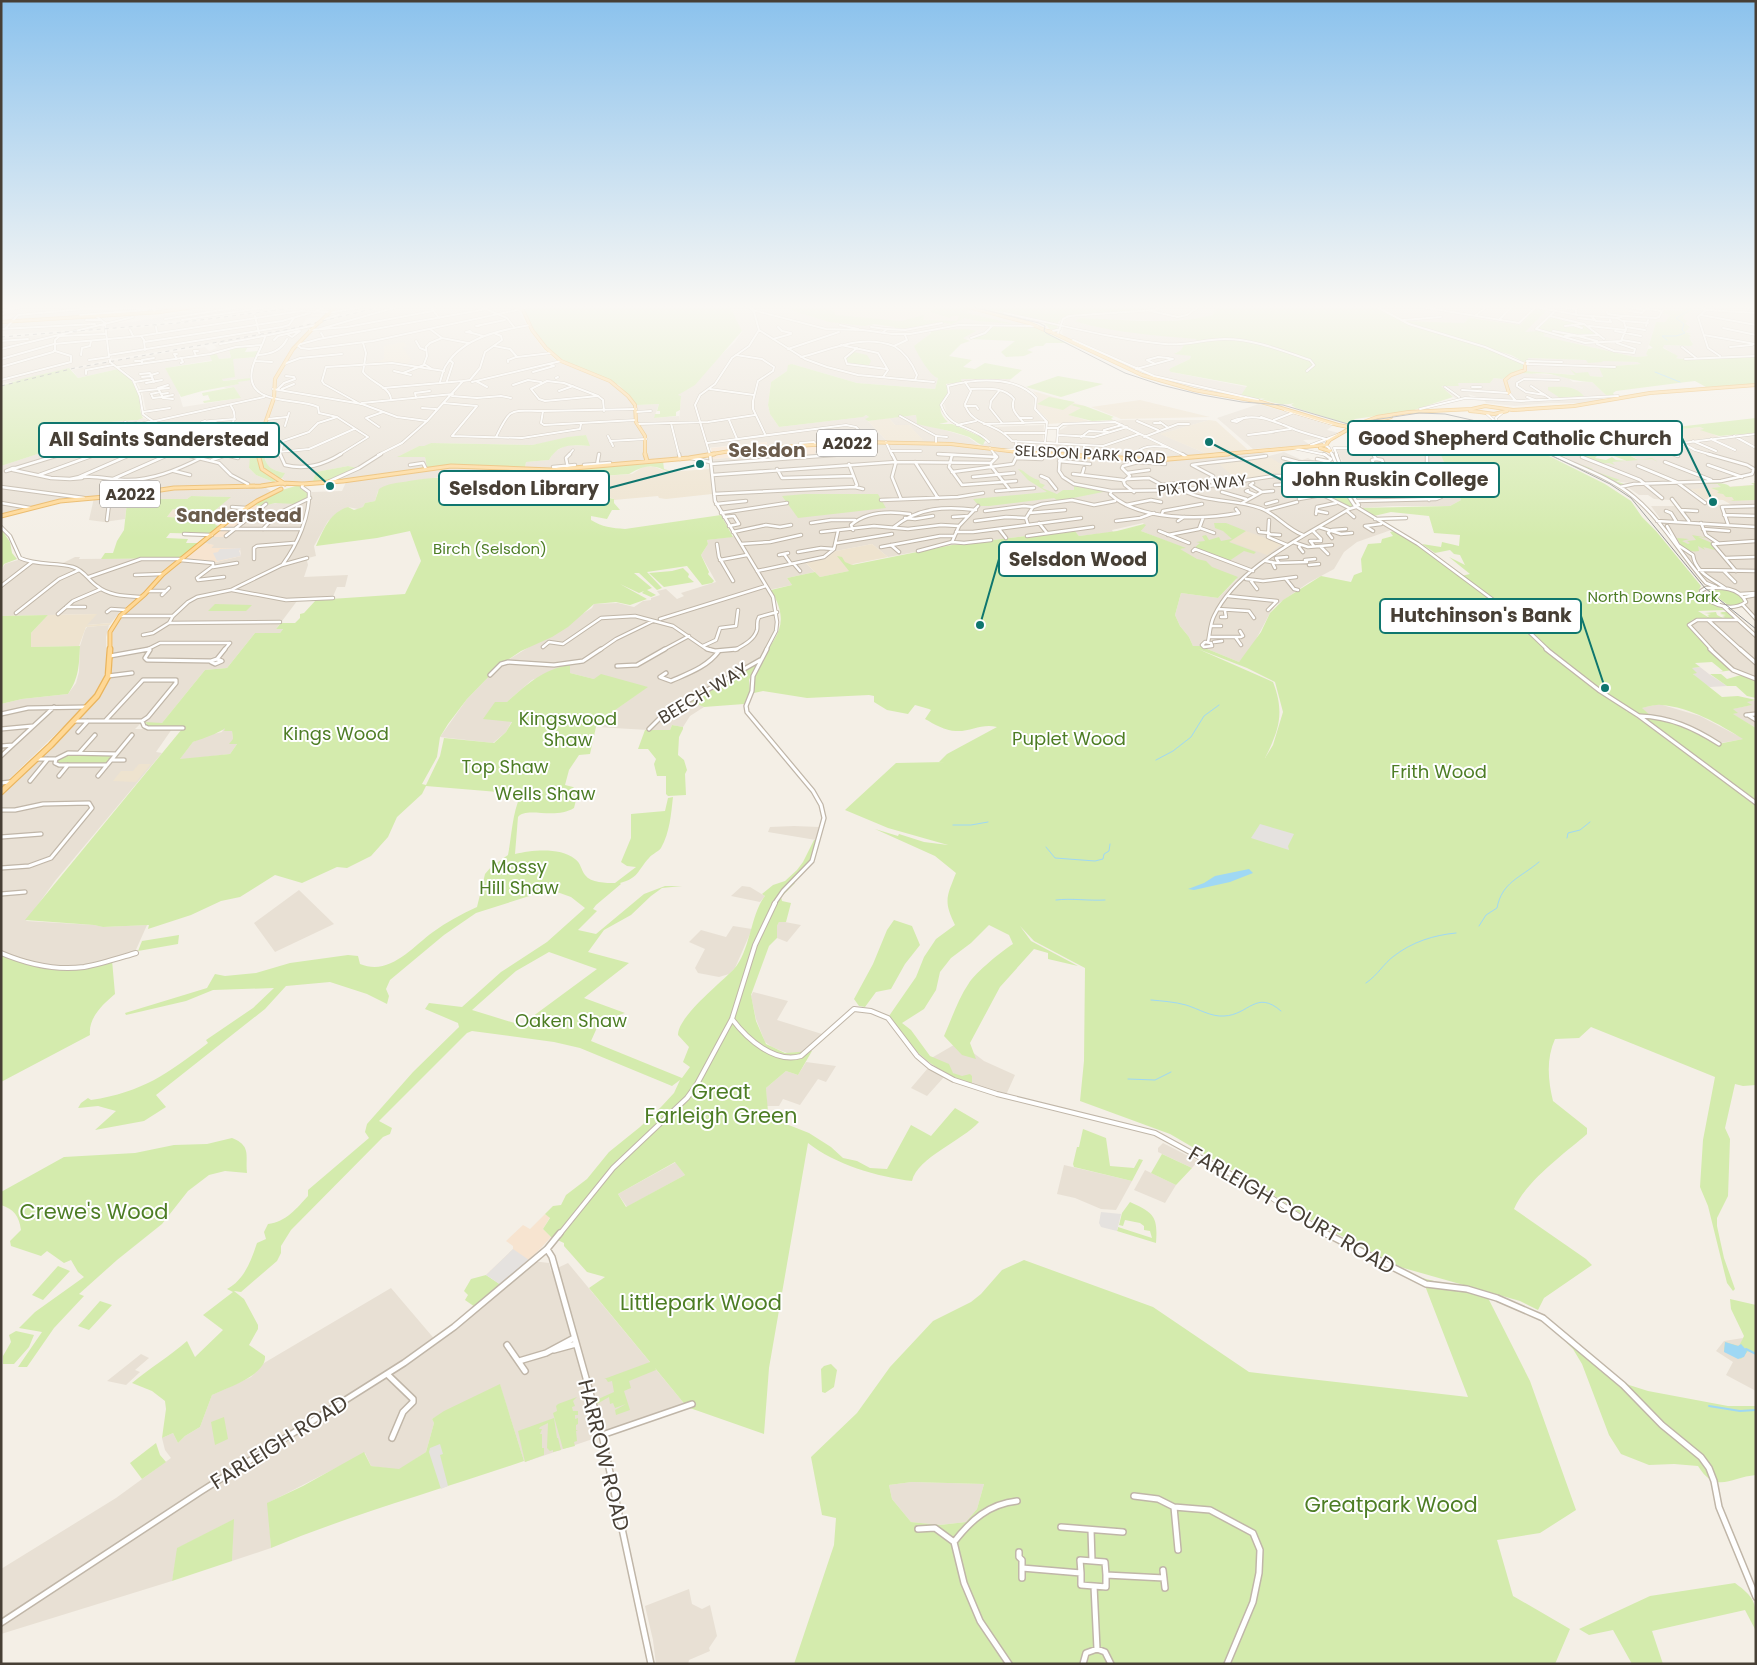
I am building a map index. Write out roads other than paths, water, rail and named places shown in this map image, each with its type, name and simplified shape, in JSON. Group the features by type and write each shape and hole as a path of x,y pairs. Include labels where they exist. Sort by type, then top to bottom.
{"main road":[{"path":"274,383 274,398 258,452 262,470 280,479 285,484"},
{"path":"610,383 618,386 628,396 636,410 637,424 646,439 645,454 647,461"},
{"path":"1167,383 1271,406 1332,425 1359,430"},
{"path":"1169,383 1258,400 1347,428"},
{"path":"1506,383 1509,393"},
{"path":"1339,435 1347,428 1384,416 1420,410 1503,412 1589,405 1650,393 1756,385"},
{"path":"1315,447 1326,448 1329,440 1339,435 1359,430 1366,424 1385,418 1475,410 1483,405 1513,410"},
{"path":"1497,408 1503,412"},
{"path":"1420,410 1437,412"},
{"path":"1353,426 1359,430"},
{"name":"A2022","path":"285,484 330,482 426,469 467,466 539,470 858,442 936,443 989,447"},
{"name":"SELSDON PARK ROAD","path":"989,447 1001,450 1084,456 1163,459 1306,447 1326,448"},
{"path":"270,489 280,479"},
{"path":"276,484 285,484"},
{"name":"A2022","path":"1,516 60,501 84,498 174,488 276,484"},
{"path":"1,792 74,721 96,696 108,676 110,632 120,616 148,591 163,574 212,534 246,508 282,488 285,484"},
{"name":"A2022","path":"282,488 301,484"},
{"name":"A2022","path":"261,486 270,489"},
{"path":"270,489 282,488"},
{"path":"270,489 272,491 270,494"}],"street":[{"path":"135,383 140,391 144,416 153,422 161,426 211,436 250,451 280,452 309,449 355,429"},
{"path":"254,383 264,397"},
{"path":"278,390 287,383"},
{"path":"323,383 360,403 383,412 402,418 427,421"},
{"path":"372,383 390,393 391,400"},
{"path":"383,388 433,383"},
{"path":"330,482 359,468 376,456 402,444 463,383"},
{"path":"478,383 487,387"},
{"path":"512,385 519,383"},
{"path":"540,383 530,390 542,400 552,401 598,396"},
{"path":"560,383 574,386 603,399 604,411"},
{"path":"543,647 548,641 564,644 604,617 635,616 673,626 702,647 720,651 735,650 748,642 757,630 757,620 759,617 777,612 773,598 716,504 710,454 695,405 700,395 715,383"},
{"path":"758,383 752,407 762,424 765,434"},
{"path":"960,383 948,385 949,393 943,399 941,406 944,414 957,425 983,436 989,442"},
{"path":"965,383 971,389 1000,390 1013,396 1011,408 1024,423"},
{"path":"994,383 1007,383 1023,387 1034,393 1036,398 1035,409 1047,425 1045,443"},
{"path":"1002,423 991,413 989,406 991,400 1007,383"},
{"path":"1179,383 1258,400"},
{"path":"1518,383 1517,387 1521,390 1545,395"},
{"path":"278,390 294,384"},
{"path":"560,391 574,386"},
{"path":"1531,386 1552,399"},
{"path":"162,397 159,387 169,387"},
{"path":"1446,387 1460,398"},
{"path":"1472,387 1480,387"},
{"path":"1476,387 1480,392"},
{"path":"140,391 149,389 168,393"},
{"path":"273,389 360,403 452,395 477,398 501,396 511,398"},
{"path":"709,389 754,395"},
{"path":"971,389 965,406 969,413 983,424 1004,433 1011,440 1057,444 1112,444 1139,434"},
{"path":"1462,390 1509,393 1515,400"},
{"path":"160,391 152,395 153,398 173,397"},
{"path":"416,398 415,393 430,391"},
{"path":"1527,398 1552,399 1617,396"},
{"path":"121,429 231,406 264,397 308,403 318,407 319,413 338,417 367,436 368,439 324,464 288,467 283,463 280,452 283,441 309,432 318,423 338,417"},
{"path":"1420,410 1460,398 1521,401 1535,399"},
{"path":"1482,399 1483,405"},
{"path":"347,402 354,400"},
{"path":"1521,401 1526,404"},
{"path":"443,403 477,406 451,436 542,436 580,429 581,424"},
{"path":"1263,404 1332,425"},
{"path":"113,480 228,428 234,419 235,410 231,406"},
{"path":"647,406 647,411"},
{"path":"965,406 976,406 978,409"},
{"path":"143,412 170,408"},
{"path":"422,408 436,409"},
{"path":"1475,410 1491,416 1496,424 1510,433 1624,490 1653,516 1694,570 1706,582 1716,588"},
{"path":"496,437 510,411 651,411"},
{"path":"379,426 366,418 383,412"},
{"path":"543,412 541,419 543,425 636,420"},
{"path":"1496,424 1496,418 1503,412"},
{"path":"285,426 289,413"},
{"path":"1269,421 1292,413"},
{"path":"1483,413 1491,416"},
{"path":"1226,425 1254,414 1329,440"},
{"path":"637,424 702,423 755,415"},
{"path":"900,416 936,436 947,437"},
{"path":"1259,416 1269,421 1286,425"},
{"path":"267,419 287,417"},
{"path":"1020,418 1032,418"},
{"path":"205,421 234,419"},
{"path":"125,422 130,424 150,420"},
{"path":"729,420 737,439"},
{"path":"957,425 977,420"},
{"path":"1058,428 1063,424 1111,421 1127,427 1161,446 1171,448 1186,457"},
{"path":"1137,421 1158,430"},
{"path":"707,443 765,434 851,425 856,422"},
{"path":"1154,423 1160,422 1168,427"},
{"path":"983,424 1024,423 1058,428"},
{"path":"1144,437 1177,423 1189,424"},
{"path":"671,424 680,459"},
{"path":"851,425 862,432 871,442"},
{"path":"988,426 1047,425"},
{"path":"1102,431 1122,425"},
{"path":"15,469 99,440 126,437 161,426"},
{"path":"1058,435 1094,437 1127,427"},
{"path":"1057,444 1058,428"},
{"path":"1274,432 1248,435 1252,436 1274,432 1293,428"},
{"path":"1081,437 1084,433 1090,431 1110,433"},
{"path":"138,433 142,439"},
{"path":"1004,433 1046,433"},
{"path":"1643,454 1632,448 1756,434"},
{"path":"608,436 613,446"},
{"path":"936,436 936,443"},
{"path":"1734,436 1756,448"},
{"path":"125,442 126,437"},
{"path":"834,438 837,444"},
{"path":"39,475 78,463 125,442 142,439 158,442 79,477 70,479"},
{"path":"610,441 646,439"},
{"path":"1710,439 1735,450"},
{"path":"1306,447 1329,440"},
{"path":"1001,450 1016,449 1016,441"},
{"path":"1692,441 1716,451"},
{"path":"858,442 863,454"},
{"path":"886,442 896,462"},
{"path":"1674,443 1703,454"},
{"path":"1612,483 1646,484 1712,481 1742,477 1752,474 1755,469 1744,463 1699,451 1682,443"},
{"path":"1084,445 1084,456"},
{"path":"1656,445 1678,456"},
{"path":"1134,458 1136,452 1140,449 1161,446"},
{"path":"989,447 997,457"},
{"path":"210,460 241,448"},
{"path":"1293,448 1300,452 1309,451 1326,454 1331,458 1327,462 1302,468"},
{"path":"1326,448 1337,454"},
{"path":"1326,448 1337,466 1338,476 1348,498 1356,507 1418,544 1492,598 1551,653 1600,691 1639,716 1756,803"},
{"path":"1208,642 1211,626 1218,610 1227,596 1253,571 1288,545 1360,505 1346,482 1334,448 1422,449 1427,454 1425,465 1428,475 1443,494"},
{"path":"1370,449 1376,459 1382,460 1392,483 1383,482 1373,460 1376,459"},
{"path":"568,467 566,458 572,450"},
{"path":"891,451 921,452"},
{"path":"915,451 922,462"},
{"path":"175,452 210,460 222,465 231,475 248,484 247,486"},
{"path":"597,465 599,454"},
{"path":"689,458 711,463 846,454"},
{"path":"938,454 997,457"},
{"path":"1060,454 1059,461 1090,464"},
{"path":"225,455 238,458"},
{"path":"952,455 949,467 962,484 1016,481"},
{"path":"1215,485 1209,480 1213,476 1211,474 1192,465 1226,460 1238,461 1266,456"},
{"path":"991,464 997,457"},
{"path":"1582,457 1646,484 1662,498"},
{"path":"2,473 8,469 15,469 52,478 145,479 173,471 201,458"},
{"path":"952,472 1013,464 1016,458 1042,460"},
{"path":"1282,458 1288,461 1298,460 1319,468"},
{"path":"1322,458 1316,459 1337,466"},
{"name":"PIXTON WAY","path":"1059,461 1059,470 1063,478 1093,489 1111,493 1183,490 1274,476 1338,476"},
{"path":"584,465 610,462"},
{"path":"896,462 891,471 891,480 901,499"},
{"path":"915,462 938,498"},
{"path":"713,476 849,464 950,462 991,464"},
{"path":"1128,479 1130,476 1122,466 1132,465 1136,462 1165,464"},
{"path":"1665,462 1712,481"},
{"path":"410,465 423,463 426,469"},
{"path":"849,464 857,485 855,487"},
{"path":"991,464 1010,490"},
{"path":"554,467 575,465"},
{"path":"1708,465 1742,477"},
{"path":"1638,466 1678,483 1705,503"},
{"path":"1082,475 1084,468"},
{"path":"777,469 780,477 785,479 853,476"},
{"path":"173,471 190,474"},
{"path":"1127,473 1148,471 1150,474 1149,478"},
{"path":"745,473 746,478"},
{"path":"973,477 1014,473"},
{"path":"1073,474 1106,476 1124,482 1134,492"},
{"path":"1041,476 1048,478 1056,489"},
{"path":"1124,482 1128,479 1149,478 1155,479 1160,484"},
{"path":"1296,478 1302,484 1348,510 1352,517 1358,517"},
{"path":"1317,479 1325,484"},
{"path":"1124,482 1122,484 1128,492"},
{"path":"1276,485 1322,482"},
{"path":"1154,486 1179,483"},
{"path":"282,565 288,558 310,498 309,492 301,484"},
{"path":"1619,487 1634,484"},
{"path":"1246,485 1250,485 1262,492"},
{"path":"1,487 84,498"},
{"path":"714,494 855,487 863,489"},
{"path":"996,491 1034,488"},
{"path":"1183,490 1202,499 1242,503 1267,510 1276,515 1291,531 1304,536"},
{"path":"1248,490 1246,491 1256,495"},
{"path":"1242,503 1262,492 1273,491"},
{"path":"1222,492 1246,500"},
{"path":"881,500 938,498 983,493"},
{"path":"1111,493 1115,500 1126,506 1154,513 1203,518 1239,513 1236,509"},
{"path":"1429,500 1427,494 1443,494"},
{"path":"1356,501 1429,500 1439,498 1443,494"},
{"path":"1299,499 1321,495"},
{"path":"108,520 110,496"},
{"path":"262,530 277,514 310,498"},
{"path":"1348,498 1354,498"},
{"path":"1672,499 1690,522"},
{"path":"987,510 1024,506 1033,507 1072,500 1094,505 1115,500"},
{"path":"1126,506 1132,503 1151,500 1161,502"},
{"path":"716,504 746,501"},
{"path":"1266,504 1277,501"},
{"path":"303,502 309,502"},
{"path":"1273,502 1281,506"},
{"path":"1267,510 1297,502"},
{"path":"1327,513 1317,513 1316,509 1317,507 1336,502"},
{"path":"1,503 31,508"},
{"path":"226,536 266,504"},
{"path":"721,513 787,504"},
{"path":"1162,514 1163,511 1175,508 1202,504"},
{"path":"1728,525 1722,508 1724,506 1756,506"},
{"path":"232,507 246,508"},
{"path":"811,523 831,520 856,520 866,516 889,513 910,514 946,508 976,507 959,526 952,542"},
{"path":"1028,525 1026,518 1033,507"},
{"path":"1029,513 1065,510"},
{"path":"1681,510 1697,511"},
{"path":"1666,512 1670,513 1677,522"},
{"path":"1116,521 1134,520 1154,513"},
{"path":"894,528 910,514"},
{"path":"1724,515 1756,516"},
{"path":"724,518 734,516 739,524 729,526"},
{"path":"905,518 915,519 934,516"},
{"path":"954,516 969,517"},
{"path":"1178,521 1184,516"},
{"path":"977,521 1006,517 1026,518"},
{"path":"956,532 973,532 1081,518"},
{"path":"1200,528 1203,518"},
{"path":"1375,520 1406,518"},
{"path":"853,530 851,525 856,520"},
{"path":"1269,520 1268,537 1288,545"},
{"path":"1657,521 1700,522 1756,527"},
{"path":"1700,522 1707,536 1719,543"},
{"path":"1039,524 1048,533"},
{"path":"1373,531 1366,526 1382,524"},
{"path":"733,532 766,525 778,527 792,525"},
{"path":"821,532 853,530 874,526 908,529 941,525 959,526"},
{"path":"1667,526 1679,546 1693,555 1694,562 1699,570 1707,577 1745,598"},
{"path":"1,527 14,541 17,556 32,562 61,565 80,570 101,589 117,595 141,597"},
{"path":"1027,536 1092,527"},
{"path":"1319,527 1340,534 1352,533"},
{"path":"1168,536 1200,528 1214,533"},
{"path":"218,530 300,529"},
{"path":"998,529 1006,538"},
{"path":"1258,529 1259,532 1274,537 1280,535"},
{"path":"1331,531 1346,529"},
{"path":"1703,529 1728,531"},
{"path":"757,571 824,557 834,549 838,530"},
{"path":"1312,531 1321,540 1310,541 1314,546"},
{"path":"1331,531 1328,533 1332,538"},
{"path":"1159,532 1189,543"},
{"path":"184,534 212,534"},
{"path":"836,543 891,534"},
{"path":"1340,534 1343,538"},
{"path":"740,544 770,542 801,535"},
{"path":"881,546 940,536 954,536"},
{"path":"918,551 952,542 964,543 991,540"},
{"path":"1736,571 1713,544 1756,541"},
{"path":"1293,542 1301,545 1332,546"},
{"path":"254,559 254,548 257,546 294,543"},
{"path":"721,545 717,544 720,560 733,581"},
{"path":"891,545 899,552"},
{"path":"1301,545 1299,547 1303,552"},
{"path":"1320,546 1328,554"},
{"path":"798,552 821,548 834,549"},
{"path":"1192,551 1195,549 1253,571"},
{"path":"779,555 788,553"},
{"path":"784,554 800,572"},
{"path":"720,560 747,555"},
{"path":"1279,563 1276,558 1287,557"},
{"path":"1725,558 1756,557"},
{"path":"288,558 294,560"},
{"path":"145,634 153,633 169,623 173,616 193,599 232,590 282,565 294,560 307,558"},
{"path":"89,577 140,559 182,559 211,562 214,564 212,567"},
{"path":"1311,568 1305,560 1315,559"},
{"path":"1266,561 1319,564"},
{"path":"1,586 32,562"},
{"path":"1272,562 1275,568"},
{"path":"224,577 196,579 212,567 237,563"},
{"path":"1284,563 1286,567"},
{"path":"16,613 58,579 80,570"},
{"path":"1694,570 1756,572"},
{"path":"1723,570 1735,582"},
{"path":"135,575 163,574"},
{"path":"1245,579 1286,579 1296,577"},
{"path":"1286,579 1294,589 1298,590"},
{"path":"1251,580 1257,589"},
{"path":"1706,582 1708,586 1706,588"},
{"path":"660,619 766,586"},
{"path":"1728,589 1706,588 1701,591 1702,596 1720,605 1754,634"},
{"path":"58,614 75,600 101,589"},
{"path":"148,591 168,589 162,595"},
{"path":"232,590 286,600 333,598"},
{"path":"1739,594 1756,594"},
{"path":"1745,598 1756,594"},
{"path":"1227,596 1277,601 1268,610"},
{"path":"1743,605 1746,602 1745,598"},
{"path":"1720,605 1733,607 1743,605"},
{"path":"1743,605 1756,618"},
{"path":"65,607 85,607"},
{"path":"107,612 112,609 126,610"},
{"path":"702,647 716,640 720,628 736,626 738,610"},
{"path":"1218,610 1250,610 1254,618"},
{"path":"1238,610 1238,617"},
{"path":"1221,617 1226,617 1224,611"},
{"name":"FARLEIGH ROAD","path":"1,1623 208,1486 387,1374 454,1327 547,1249 613,1168 687,1098 697,1084 732,1019 762,929 783,891 812,861 824,818 821,805 813,791 747,712 746,703 752,692 752,676 776,633 778,623 777,612"},
{"path":"120,616 173,616"},
{"path":"490,675 501,664 508,662 554,665 583,661 612,642 654,620"},
{"path":"1708,620 1756,663"},
{"path":"1738,620 1694,621 1690,623 1690,627 1733,670 1756,679"},
{"path":"169,623 280,622"},
{"path":"1211,626 1221,626"},
{"path":"1214,642 1242,636 1240,631"},
{"path":"617,666 638,665 652,658 673,643 689,636"},
{"path":"1209,637 1221,641"},
{"path":"1236,638 1240,645"},
{"path":"110,656 144,651 160,643 230,643 217,659 222,660 216,664 211,661 147,660 145,658 151,648"},
{"path":"144,651 148,652"},
{"path":"666,674 660,677 671,681 694,671 712,660 720,651"},
{"name":"BEECH WAY","path":"649,729 663,715 760,660"},
{"path":"108,676 132,673"},
{"path":"74,721 88,721 105,721 142,721 148,717 176,683 176,680 143,680 105,721"},
{"path":"1,714 28,708 88,706"},
{"path":"1,756 55,707"},
{"path":"1756,714 1747,715 1756,720"},
{"path":"1639,716 1679,723 1701,732 1719,744"},
{"path":"78,732 88,721"},
{"path":"142,721 144,726 148,728 183,728"},
{"path":"1,729 34,726"},
{"path":"79,753 95,735"},
{"path":"98,776 132,735"},
{"path":"1,746 13,745"},
{"path":"36,759 56,759 68,753 116,754"},
{"path":"30,779 48,759"},
{"path":"56,759 54,763 68,765 107,765"},
{"path":"111,760 124,760"},
{"path":"59,776 68,765"},
{"path":"1,783 10,782"},
{"path":"1,810 15,810 43,804 89,803 92,808 51,858 29,866 1,868"},
{"path":"1,837 41,834"},
{"path":"1,894 25,892"},
{"path":"1,953 28,964 66,968 84,966 136,953"},
{"name":"FARLEIGH COURT ROAD","path":"732,1019 749,1039 762,1047 792,1059 801,1056 854,1009 881,1014 888,1018 917,1056 930,1067 954,1080 997,1094 1103,1118 1155,1133 1260,1190 1310,1225 1415,1280 1426,1284 1467,1289 1497,1298 1543,1318 1623,1385 1662,1425 1701,1458 1709,1468 1714,1481 1721,1514 1756,1597"},
{"path":"727,1029 737,1027"},
{"name":"HARROW ROAD","path":"547,1249 552,1257 602,1435 651,1664"},
{"path":"520,1361 575,1341"},
{"path":"507,1345 520,1361 525,1371"},
{"path":"387,1374 414,1399 403,1412 392,1438"},
{"path":"602,1435 692,1404"},
{"path":"1134,1496 1158,1499 1174,1507 1210,1510 1253,1533 1260,1550 1259,1573 1253,1602 1227,1664"},
{"path":"954,1542 975,1518 985,1510 1002,1502 1017,1501"},
{"path":"1174,1507 1178,1550"},
{"path":"1062,1527 1123,1532"},
{"path":"918,1529 935,1528 954,1542 964,1583 980,1621 1009,1664"},
{"path":"1090,1530 1092,1561"},
{"path":"1019,1552 1022,1578"},
{"path":"1080,1560 1105,1562 1106,1587 1081,1585 1081,1573 1080,1560"},
{"path":"1022,1568 1081,1573"},
{"path":"1163,1570 1165,1588"},
{"path":"1106,1575 1164,1578"},
{"path":"1094,1586 1097,1648"},
{"path":"1083,1664 1084,1655 1088,1651 1097,1648 1105,1652 1111,1664"}],"water":[{"path":"1249,869 1253,873 1230,882 1194,890 1188,889 1204,883 1215,876"},
{"path":"1725,1342 1738,1346 1741,1344 1747,1351 1744,1357 1738,1359 1724,1352"}],"waterway":[{"path":"1156,760 1173,751 1191,737 1204,716 1219,705"},
{"path":"953,825 971,825 988,822"},
{"path":"1567,838 1568,833 1580,830 1590,822"},
{"path":"1046,847 1055,858 1095,861 1103,859 1104,854 1109,851 1110,844"},
{"path":"1479,926 1486,915 1497,908 1499,899 1507,886 1539,862"},
{"path":"1056,900 1105,900"},
{"path":"1366,983 1390,959 1408,947 1431,937 1456,933"},
{"path":"1151,1000 1182,1004 1219,1016 1233,1015 1252,1005 1265,1002 1281,1011"},
{"path":"1128,1079 1155,1080 1171,1072"},
{"path":"1746,1349 1756,1354"},
{"path":"1709,1406 1740,1411 1756,1410"}],"tram line":[{"path":"1154,383 1202,395 1242,402 1283,405 1348,424 1419,413 1445,414 1485,423 1610,484 1631,498 1705,588 1756,629"}],"railway":[{"path":"1,386 15,383"}],"place":[{"name":"John Ruskin College","path":"1209,442"},
{"name":"Selsdon Library","path":"700,464"},
{"name":"All Saints Sanderstead","path":"330,486"},
{"name":"Good Shepherd Catholic Church","path":"1713,502"},
{"name":"Selsdon Wood","path":"980,625"},
{"name":"Hutchinson's Bank","path":"1605,688"}],"district":[{"name":"Selsdon","path":"767,450"},
{"name":"Sanderstead","path":"239,515"}],"park label":[{"name":"Birch (Selsdon)","path":"490,548"},
{"name":"North Downs Park","path":"1653,596"},
{"name":"Kingswood Shaw","path":"568,728"},
{"name":"Kings Wood","path":"336,733"},
{"name":"Puplet Wood","path":"1069,738"},
{"name":"Top Shaw","path":"505,766"},
{"name":"Frith Wood","path":"1439,771"},
{"name":"Wells Shaw","path":"545,793"},
{"name":"Mossy Hill Shaw","path":"519,876"},
{"name":"Oaken Shaw","path":"571,1020"},
{"name":"Great Farleigh Green","path":"721,1103"},
{"name":"Crewe's Wood","path":"94,1211"},
{"name":"Littlepark Wood","path":"701,1302"},
{"name":"Greatpark Wood","path":"1391,1504"}]}
